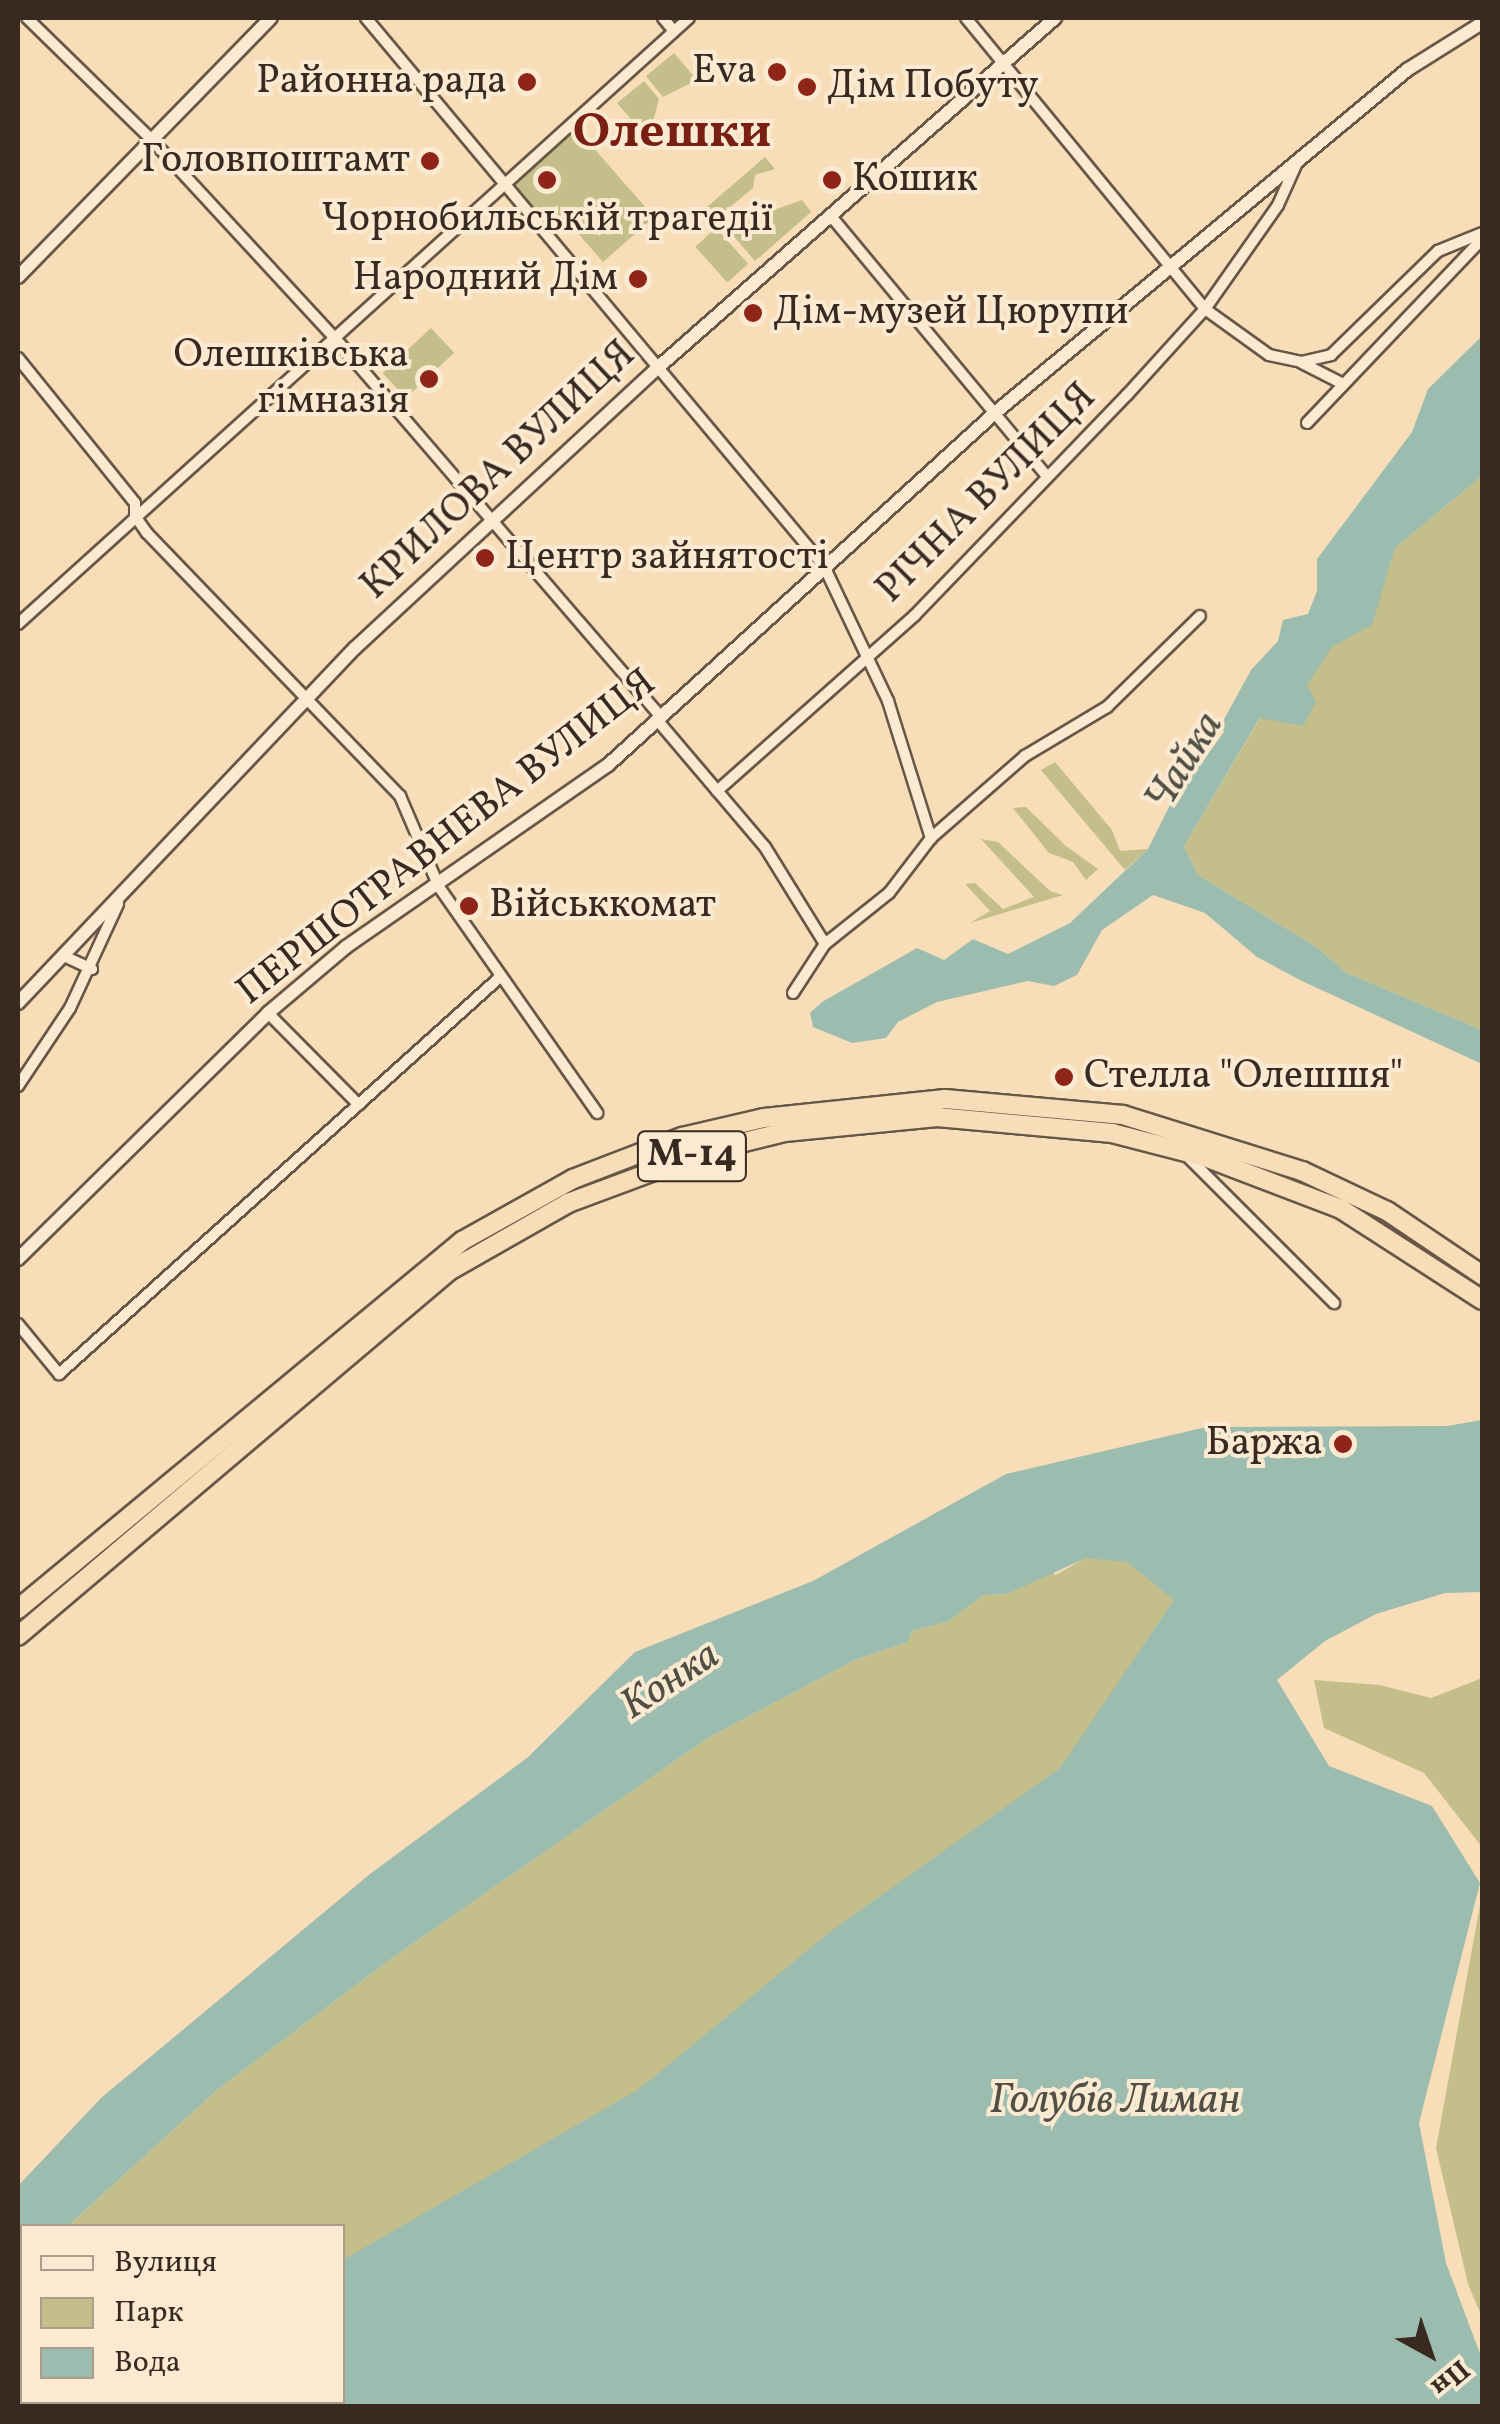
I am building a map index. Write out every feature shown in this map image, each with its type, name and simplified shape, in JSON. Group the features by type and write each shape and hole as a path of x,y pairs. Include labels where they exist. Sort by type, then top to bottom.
{"highway":[{"name":"М-14","path":"18,1609 462,1242 573,1179 682,1137 764,1118 946,1099 1123,1115 1302,1171 1387,1211 1482,1275"},
{"name":"М-14","path":"18,1636 359,1341 448,1271 568,1203 708,1151 858,1123 1015,1120 1181,1150 1341,1208 1482,1300"}],"street":[{"path":"27,18 152,140 334,338 660,719 765,848 825,944"},
{"path":"18,278 271,18"},
{"path":"366,18 502,186 824,566 868,652 932,838"},
{"path":"663,18 674,32"},
{"path":"18,624 689,18"},
{"path":"966,18 1205,309 1269,355 1301,362 1341,383"},
{"name":"КРИЛОВА ВУЛИЦЯ","path":"18,1003 118,904 308,696 658,368 1054,18"},
{"name":"ПЕРШОТРАВНЕВА ВУЛИЦЯ","path":"18,1259 268,1013 346,947 439,887 660,719 996,412 1407,70 1482,22"},
{"name":"РІЧНА ВУЛИЦЯ","path":"718,790 868,652 915,615 1205,309 1278,205 1298,160"},
{"path":"830,215 1047,476"},
{"path":"1301,362 1332,355 1438,252 1482,236"},
{"path":"1308,423 1341,383 1482,236"},
{"path":"18,358 136,503 135,516 400,796 439,887 597,1113"},
{"path":"792,993 825,944 889,892 932,838 1026,756 1107,707 1200,616"},
{"path":"18,1086 92,969 118,904"},
{"path":"64,956 92,969"},
{"path":"18,1324 60,1374 499,978"},
{"path":"268,1013 360,1104"},
{"path":"1181,1150 1334,1303"}],"green space":[{"path":"674,53 697,80 663,97 646,76"},
{"path":"644,81 659,99 654,118 640,130 617,103"},
{"path":"577,129 654,217 603,262 562,215 545,229 509,189"},
{"path":"765,157 775,169 755,175 753,188 717,218 707,207"},
{"path":"802,200 811,212 755,261 726,227"},
{"path":"716,228 748,264 727,282 695,247"},
{"path":"431,328 454,353 406,398 383,373"},
{"path":"1482,476 1482,1030 1347,973 1315,946 1198,875 1184,846 1261,717 1395,548"},
{"path":"1236,716 1148,849 1224,732 1222,723"},
{"path":"1055,762 1112,830 1120,851 1148,849 1125,870 1041,770"},
{"path":"1026,807 1066,846 1098,869 1086,880 1073,862 1049,853 1013,808"},
{"path":"981,839 998,842 1050,891 1063,895 970,923 990,911 965,884 975,883 1003,909 1034,897"},
{"path":"1213,1557 976,2406 18,2406 20,2340 20,2404 345,2404 345,2224 70,2224 217,2090 388,1961 708,1738 855,1660 908,1642 912,1631 947,1622 984,1595 1007,1594 1048,1570 1056,1575 1085,1558"},
{"path":"1482,1678 1482,1847 1424,1773 1324,1728 1314,1680 1380,1685 1431,1698"},
{"path":"1482,1894 1482,2317 1468,2284 1436,2148"}],"water":[{"path":"1482,336 1482,476 1395,548 1372,625 1332,647 1307,685 1316,702 1303,726 1260,718 1184,846 1198,875 1315,946 1347,973 1482,1030 1482,1064 1302,981 1257,957 1205,913 1153,895 1102,930 1077,975 1054,986 1028,981 937,1002 898,1022 886,1038 852,1043 813,1027 810,1013 822,1002 917,948 944,960 973,939 1008,954 1070,923 1148,849 1169,807 1224,732 1222,723 1251,670 1278,641 1283,620 1308,614 1317,591 1317,559 1412,432 1428,389"},
{"name":"Голубів Лиман","path":"1482,1420 1482,1592 1445,1593 1376,1614 1325,1641 1277,1680 1329,1766 1432,1806 1480,1883 1419,2123 1446,2263 1482,2359 1482,2406 153,2406 345,2404 345,2259 639,2089 831,1931 1060,1768 1174,1600 1127,1562 1086,1558 1007,1594 984,1595 947,1622 912,1631 908,1642 855,1660 708,1738 388,1961 217,2090 70,2224 20,2224 18,2280 18,2186 101,2098 370,1874 527,1758 635,1652 813,1581 1006,1474 1206,1427 1447,1426"}],"place":[{"name":"Eva","path":"777,72"},
{"name":"Районна рада","path":"527,82"},
{"name":"Дім Побуту","path":"807,87"},
{"name":"Головпоштамт","path":"430,161"},
{"name":"Чорнобильській трагедії","path":"547,180"},
{"name":"Кошик","path":"832,180"},
{"name":"Народний Дім","path":"638,279"},
{"name":"Дім-музей Цюрупи","path":"753,313"},
{"name":"Олешківська гімназія","path":"429,379"},
{"name":"Центр зайнятості","path":"485,558"},
{"name":"Військкомат","path":"469,906"},
{"name":"Стелла \"Олешшя\"","path":"1064,1077"},
{"name":"Баржа","path":"1343,1444"}],"district":[{"name":"Олешки","path":"672,134"}],"water label":[{"name":"Чайка","path":"1186,763"},
{"name":"Конка","path":"671,1682"}]}
